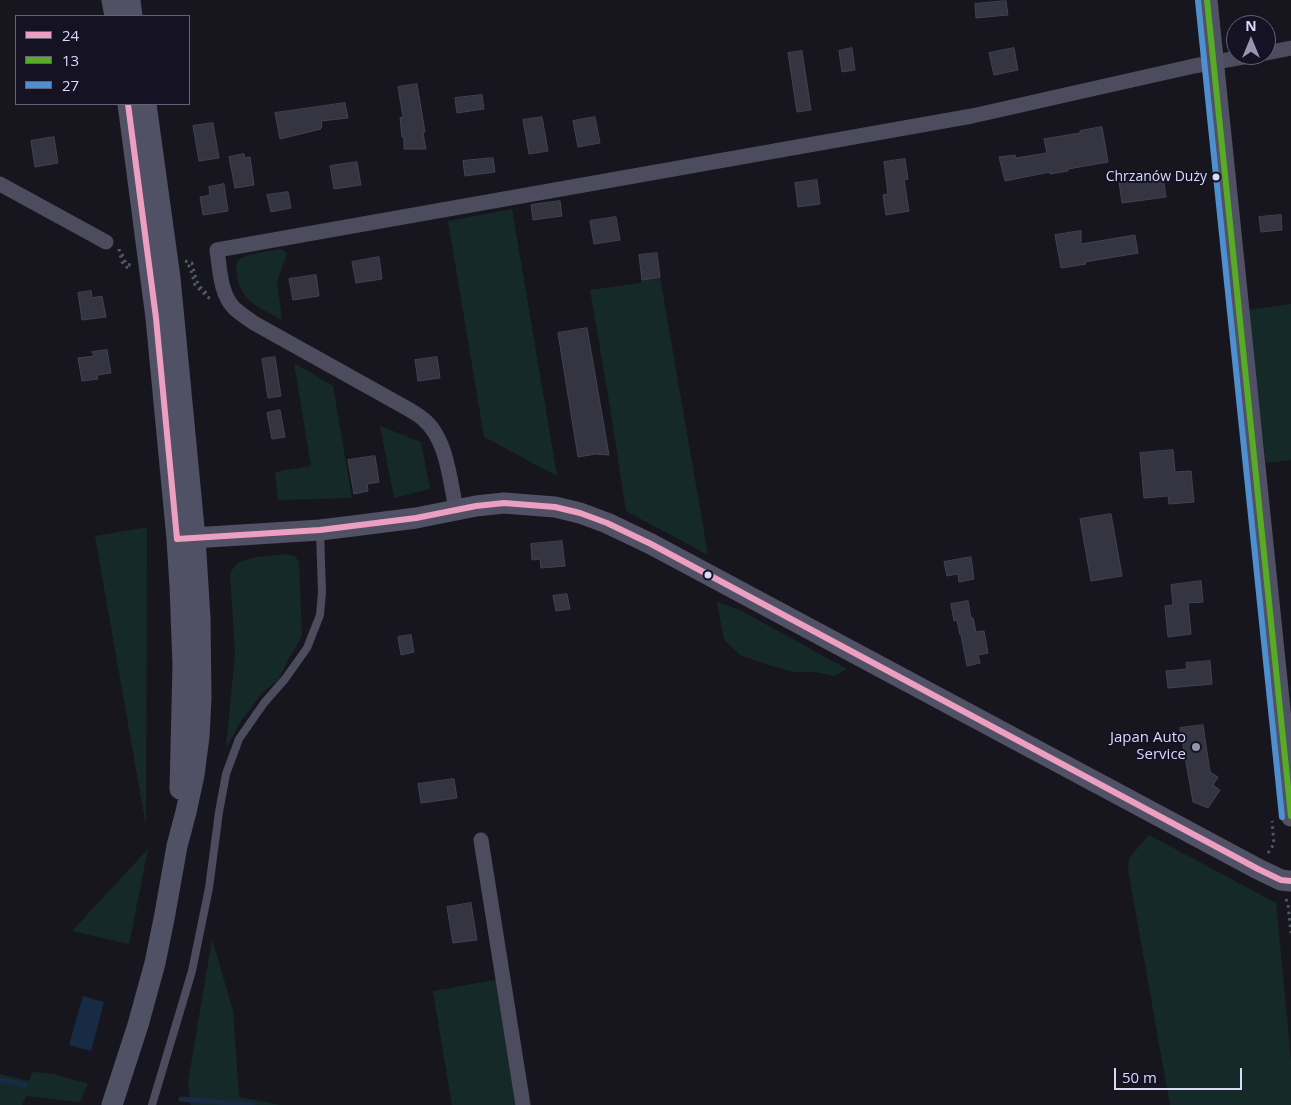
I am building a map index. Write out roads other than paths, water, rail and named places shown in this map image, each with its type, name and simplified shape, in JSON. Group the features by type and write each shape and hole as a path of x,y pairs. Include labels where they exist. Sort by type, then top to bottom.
{"street":[{"path":"112,0 114,15"},
{"path":"130,0 132,15"},
{"path":"1207,0 1291,816"},
{"path":"1276,51 1291,48"},
{"path":"456,509 443,451 434,431 424,419 254,323 234,308 225,295 217,250 972,116 1226,60"},
{"path":"112,1105 148,989 164,919 177,846 194,775 201,698 200,618 186,538 128,105"},
{"path":"146,105 170,278 186,538"},
{"path":"0,184 102,240"},
{"path":"186,538 320,530 416,518 456,509 504,503 555,507 580,513 607,523 701,570 1265,872 1281,880 1291,881"},
{"path":"481,840 524,1105"}],"lane":[{"path":"152,1105 192,971 209,888 226,774 239,739 264,703 307,648 320,615 322,592 320,530"}],"water":[{"path":"83,996 104,1002 91,1051 69,1045"}],"waterway":[{"path":"0,1080 26,1085"},
{"path":"181,1099 253,1105"}],"place":[{"name":"Chrzanów Duży","path":"1216,177"},
{"name":"Japan Auto Service","path":"1196,747"}]}
